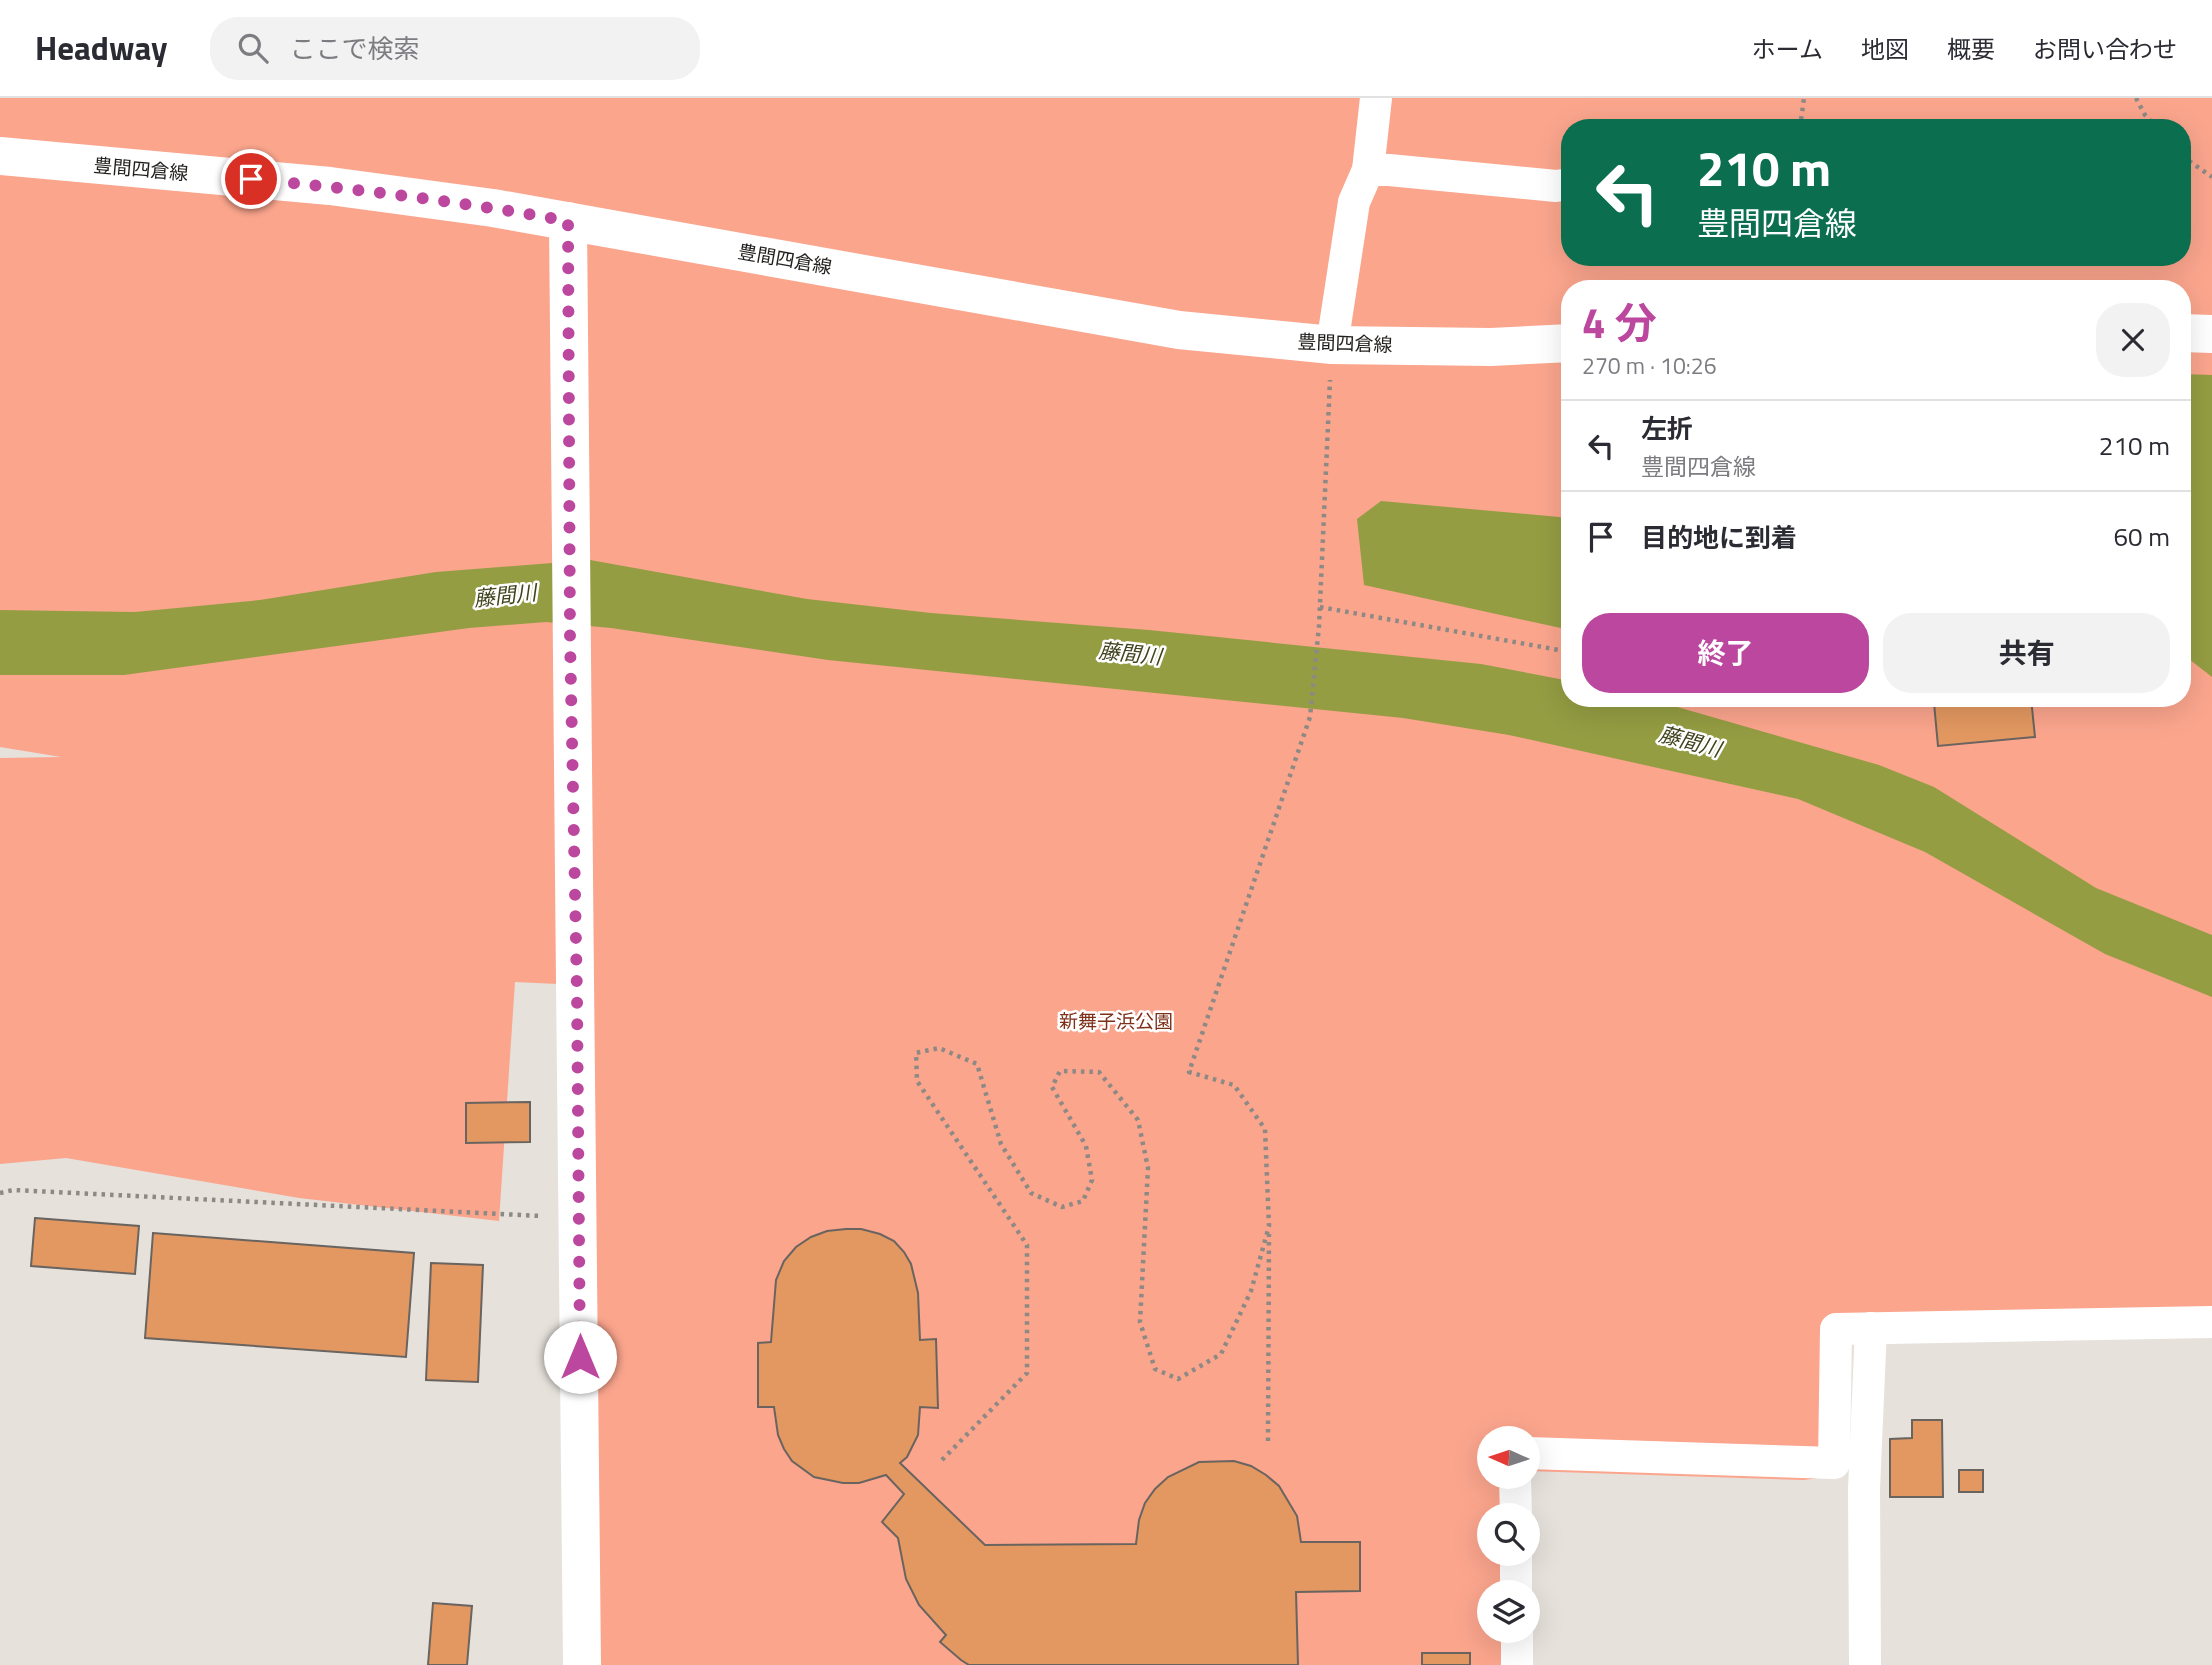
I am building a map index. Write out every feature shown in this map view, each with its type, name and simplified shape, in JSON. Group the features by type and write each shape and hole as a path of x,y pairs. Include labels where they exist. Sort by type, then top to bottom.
{"main road":[{"name":"豊間四倉線","path":"0,156 330,187 493,208 1179,330 1332,345 1491,347 1561,343"},
{"path":"568,221 582,1665"},
{"path":"2191,333 2212,334"}],"street":[{"path":"1332,345 1354,202 1368,170 1376,98"},
{"path":"1368,170 1561,185"},
{"path":"1834,1463 1836,1329 2212,1322"},
{"path":"1866,1665 1864,1489 1871,1328"},
{"path":"1540,1452 1834,1463 1846,1470 1864,1489"},
{"path":"1517,1643 1517,1665"}],"path":[{"path":"1801,119 1804,98"},
{"path":"2136,98 2149,119"},
{"path":"2191,162 2212,177"},
{"path":"1268,1441 1269,1226 1265,1129 1234,1086 1189,1072 1310,717 1319,626 1332,345"},
{"path":"1320,607 1561,650"},
{"path":"942,1461 1027,1373 1027,1245 917,1081 916,1053 939,1048 977,1064 1001,1144 1031,1193 1062,1207 1083,1201 1092,1180 1086,1146 1052,1087 1060,1071 1099,1072 1138,1120 1148,1168 1140,1322 1155,1369 1178,1379 1222,1354 1251,1291 1269,1226"},
{"path":"0,1193 13,1190 579,1218"}],"green space":[{"name":"新舞子浜公園","path":"0,98 2212,98 2212,1335 1834,1339 1840,1475 1804,1480 1540,1471 1540,1426 1477,1426 1477,1489 1517,1489 1516,1503 1477,1503 1477,1566 1516,1566 1516,1580 1477,1580 1477,1643 1516,1643 1516,1665 576,1665 558,984 515,982 499,1221 299,1198 66,1158 0,1164 0,758 61,757 0,747"}],"water":[{"path":"2191,374 2212,375 2212,677 2191,661"},
{"path":"1381,501 1561,517 1561,628 1364,585 1357,519"},
{"name":"藤間川","path":"590,560 807,599 1481,664 1561,679 1561,707 1677,707 1879,765 1934,787 2096,888 2212,935 2212,997 2105,954 1925,852 1798,799 1509,735 1403,718 828,660 611,628 546,622 469,628 124,675 0,675 0,610 135,612 260,600 436,572"}],"building":[{"path":"1934,707 2032,707 2035,737 1938,746"},
{"path":"530,1102 530,1142 466,1143 466,1103"},
{"path":"35,1218 139,1226 135,1274 31,1266"},
{"path":"861,1229 894,1241 911,1264 918,1293 920,1340 936,1339 938,1408 920,1407 918,1435 907,1457 900,1463 985,1545 1136,1544 1139,1520 1145,1503 1168,1477 1199,1462 1234,1461 1251,1466 1279,1486 1297,1516 1301,1542 1360,1542 1360,1591 1296,1592 1298,1665 969,1665 961,1660 940,1642 946,1635 919,1605 906,1579 898,1538 882,1522 904,1494 886,1475 859,1483 843,1483 814,1477 792,1461 784,1449 778,1435 774,1407 758,1407 758,1343 771,1342 776,1280 784,1261 796,1247 811,1237 827,1231"},
{"path":"153,1233 414,1253 406,1357 145,1338"},
{"path":"431,1263 483,1265 478,1382 426,1380"},
{"path":"1912,1420 1942,1420 1943,1497 1890,1497 1890,1439 1912,1438"},
{"path":"1959,1470 1983,1470 1983,1492 1959,1492"},
{"path":"433,1603 472,1606 467,1665 428,1665"},
{"path":"1422,1653 1470,1653 1470,1665 1422,1665"}],"route":[{"path":"251,179 466,204 568,221 570,637 580,1357"}]}
